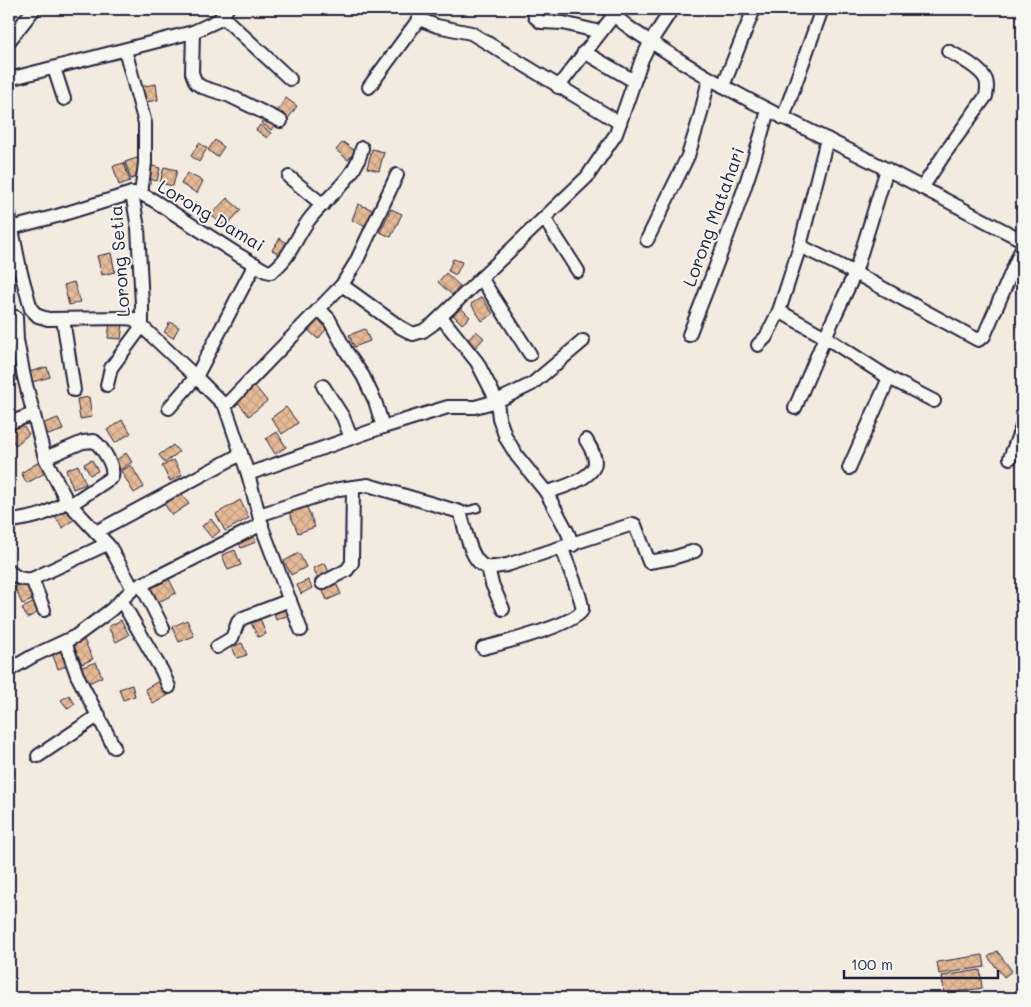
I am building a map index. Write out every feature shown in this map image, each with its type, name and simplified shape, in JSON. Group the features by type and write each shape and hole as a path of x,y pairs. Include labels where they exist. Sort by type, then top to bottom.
{"street":[{"path":"11,34 34,9"},
{"path":"532,9 535,17 541,22 562,23 600,32"},
{"path":"342,285 400,327 413,334 423,331 441,317 587,177 616,134 634,81 651,41 672,9"},
{"path":"723,86 754,9"},
{"path":"783,118 822,9"},
{"path":"558,86 600,32 612,12 651,41 709,79 1022,240"},
{"path":"9,79 193,32 219,20 224,13 290,79"},
{"path":"368,87 381,73 419,14 437,26 471,33 620,123"},
{"path":"193,32 192,73 196,83 202,87 230,96 281,121"},
{"name":"Lorong Setia","path":"124,50 145,123 145,163 137,194 142,326"},
{"path":"922,188 986,96 988,86 986,78 972,66 948,51"},
{"path":"584,52 634,81"},
{"path":"54,68 64,99"},
{"path":"647,240 688,156 709,79"},
{"name":"Lorong Matahari","path":"689,335 734,217 758,148 768,110"},
{"path":"758,345 766,337 779,311 800,246 827,139"},
{"name":"Lorong Damai","path":"11,228 137,194 153,200 269,272 274,270 284,260 312,216 350,176 360,158 362,148"},
{"path":"795,408 855,273 887,169"},
{"path":"225,406 342,285 356,262 397,175"},
{"path":"289,177 323,205"},
{"path":"9,214 20,269 31,309 38,316 48,319 134,319 225,406 261,520 301,630"},
{"path":"544,218 578,271"},
{"path":"800,246 855,273 978,340 984,336 1022,248"},
{"path":"169,408 196,377 255,264"},
{"path":"481,278 530,354"},
{"path":"31,309 12,318 24,377 45,458 69,503 107,544 164,628"},
{"path":"319,309 329,320 346,351 363,376 375,400 382,427"},
{"path":"779,311 826,337 889,378 934,401"},
{"path":"441,317 477,362 497,401 499,418 506,438 517,456 546,492 567,531 567,547 581,601 582,611 570,621 524,637 483,648"},
{"path":"63,319 74,390"},
{"path":"107,385 111,368 142,326"},
{"path":"248,474 448,406 475,407 497,401 532,384 583,341"},
{"path":"849,468 889,378"},
{"path":"323,386 352,438"},
{"path":"9,423 33,414"},
{"path":"1010,458 1022,427"},
{"path":"546,492 560,489 581,479 591,471 595,462 593,453 586,440"},
{"path":"12,520 36,518 50,512 69,503 112,477 111,466 98,444 94,441 84,442 45,458"},
{"path":"96,532 241,454"},
{"path":"9,670 33,656 76,636 112,610 137,587 261,520 339,489 368,485 460,512 472,551 480,564 488,567 507,565 633,524 649,562 695,551"},
{"path":"322,583 347,570 352,563 353,487"},
{"path":"9,571 22,579 32,579 107,544"},
{"path":"488,567 492,584 503,609"},
{"path":"32,579 44,610"},
{"path":"121,600 162,671 169,687"},
{"path":"216,647 232,638 238,622 243,618 290,600"},
{"path":"65,642 77,675 114,747"},
{"path":"38,756 99,715"}],"lane":[{"path":"460,512 478,508"}],"building":[{"path":"156,84 158,100 141,103 139,87"},
{"path":"286,98 297,106 287,120 276,113"},
{"path":"267,116 276,123 271,130 261,123"},
{"path":"260,125 271,133 267,138 256,130"},
{"path":"215,140 224,147 217,157 208,150"},
{"path":"343,142 355,151 348,160 336,150"},
{"path":"199,143 207,148 199,162 191,156"},
{"path":"372,149 384,152 379,171 367,168"},
{"path":"137,158 143,175 131,179 125,162"},
{"path":"124,163 130,181 119,185 113,166"},
{"path":"149,165 160,168 157,181 146,178"},
{"path":"164,167 177,170 173,186 160,183"},
{"path":"187,173 203,181 197,193 181,184"},
{"path":"227,198 241,210 225,227 211,215"},
{"path":"358,204 373,210 366,226 352,220"},
{"path":"391,209 402,214 391,237 380,232"},
{"path":"280,238 288,244 281,255 272,250"},
{"path":"111,253 115,272 102,275 97,256"},
{"path":"453,259 462,262 456,275 448,271"},
{"path":"446,273 460,286 452,295 438,282"},
{"path":"74,282 80,302 69,305 64,285"},
{"path":"482,297 493,314 482,321 471,304"},
{"path":"461,308 470,317 462,324 453,315"},
{"path":"317,319 327,328 318,339 308,330"},
{"path":"110,322 123,323 121,339 108,338"},
{"path":"170,322 179,327 173,338 164,332"},
{"path":"365,329 370,341 354,347 349,335"},
{"path":"476,331 484,338 475,348 467,341"},
{"path":"47,367 50,377 32,382 29,372"},
{"path":"255,386 267,401 249,416 237,401"},
{"path":"89,397 92,417 80,419 77,399"},
{"path":"286,407 298,423 282,434 271,418"},
{"path":"58,418 63,430 48,435 44,423"},
{"path":"122,420 131,433 115,443 107,430"},
{"path":"21,423 29,434 16,445 9,434"},
{"path":"277,432 286,447 275,454 266,439"},
{"path":"173,445 179,452 165,463 159,455"},
{"path":"126,453 132,462 120,470 115,461"},
{"path":"92,460 98,471 90,475 84,464"},
{"path":"174,460 182,475 170,481 162,466"},
{"path":"39,462 45,473 27,483 21,473"},
{"path":"78,465 86,484 73,489 66,470"},
{"path":"131,465 144,487 134,493 121,471"},
{"path":"179,490 189,504 172,515 162,501"},
{"path":"240,500 249,518 225,531 216,514"},
{"path":"306,505 315,527 298,533 289,512"},
{"path":"69,508 76,518 63,528 55,517"},
{"path":"211,519 220,531 212,538 202,526"},
{"path":"251,531 256,542 241,548 237,537"},
{"path":"235,550 241,565 228,570 222,555"},
{"path":"299,553 306,567 291,575 284,561"},
{"path":"325,563 330,575 319,580 313,568"},
{"path":"167,575 176,593 155,604 146,586"},
{"path":"308,580 312,588 301,594 297,585"},
{"path":"335,581 341,594 327,600 321,587"},
{"path":"26,582 33,600 22,604 15,587"},
{"path":"37,601 41,611 27,618 22,608"},
{"path":"288,602 292,614 276,620 272,608"},
{"path":"260,619 266,634 258,637 251,623"},
{"path":"121,620 129,635 116,642 108,627"},
{"path":"187,620 194,636 179,642 172,627"},
{"path":"84,640 93,659 82,664 73,645"},
{"path":"242,643 247,655 237,658 232,647"},
{"path":"62,649 69,665 58,669 52,653"},
{"path":"96,662 102,677 86,684 80,668"},
{"path":"162,679 170,694 153,704 145,689"},
{"path":"132,685 135,696 123,700 119,689"},
{"path":"69,695 75,704 68,709 61,700"},
{"path":"997,951 1012,971 1004,977 988,957"},
{"path":"983,955 985,967 939,974 937,962"},
{"path":"980,970 982,988 944,994 942,976"}]}
